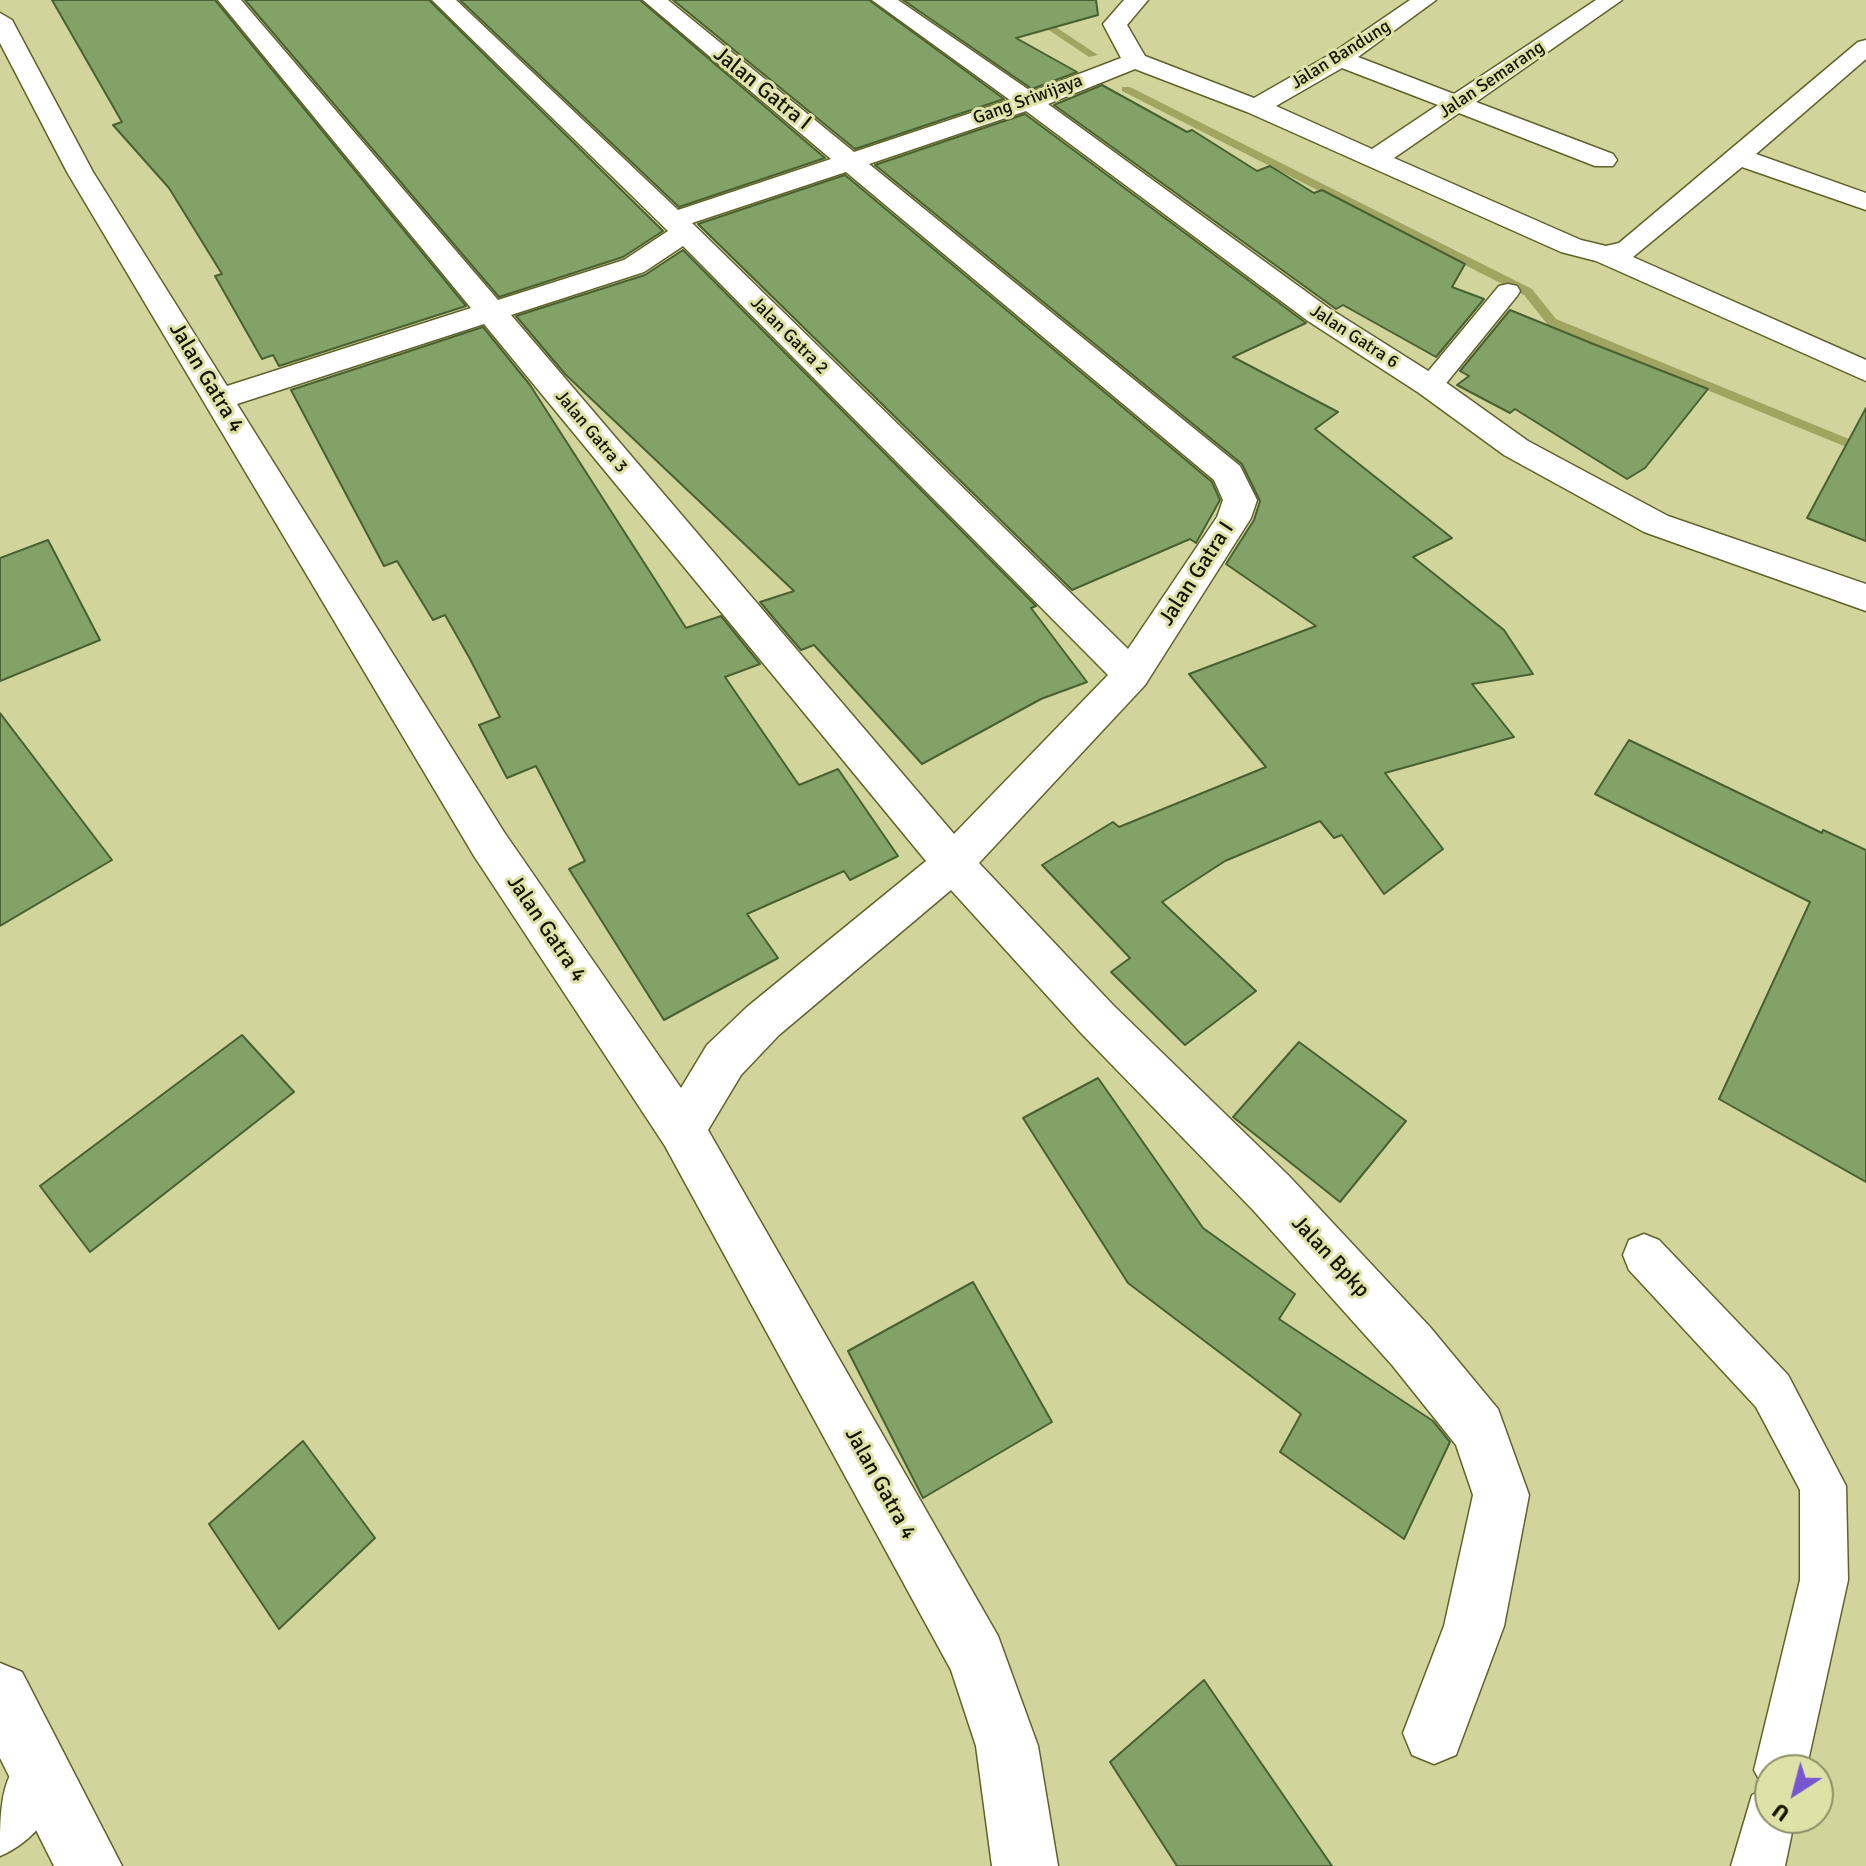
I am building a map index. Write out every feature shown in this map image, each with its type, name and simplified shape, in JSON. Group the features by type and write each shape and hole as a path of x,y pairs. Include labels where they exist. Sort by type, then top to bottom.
{"street":[{"name":"Jalan Gatra 3","path":"229,0 953,863"},
{"name":"Jalan Gatra 2","path":"443,0 678,226 1131,675"},
{"name":"Jalan Gatra I","path":"654,0 1228,474 1240,500 1234,518 1131,675 953,863 763,1021 724,1060 682,1130"},
{"name":"Jalan Gatra 6","path":"883,0 1029,102 1319,315 1430,386 1516,448 1656,524 1866,598"},
{"path":"1137,0 1115,24 1135,61 1256,107 1571,246 1606,255 1866,372"},
{"name":"Jalan Bandung","path":"1256,107 1340,59 1425,0"},
{"name":"Jalan Semarang","path":"1373,160 1611,0"},
{"name":"Jalan Gatra 4","path":"4,9 80,172 489,844 682,1130 977,1657 1007,1746 1025,1866"},
{"path":"1606,255 1629,249 1740,157 1843,79 1866,47"},
{"path":"1340,59 1604,160"},
{"name":"Gang Sriwijaya","path":"219,399 634,266 678,226 850,161 1029,102 1135,61"},
{"path":"1740,157 1866,202"},
{"name":"Jalan Bpkp","path":"953,863 1097,1019 1271,1193 1411,1346 1478,1429 1501,1495 1474,1626 1434,1733"},
{"path":"0,1694 89,1866"},
{"path":"0,1824 41,1774"}],"lane":[{"path":"1430,386 1508,291"},
{"path":"1644,1255 1772,1391 1823,1486 1824,1580 1784,1754"},
{"path":"1758,1866 1765,1834"}],"building":[{"path":"52,0 215,0 466,306 279,366 273,355 262,359 215,276 222,274 169,188 113,125 122,122"},
{"path":"245,0 429,0 663,231 623,257 499,297"},
{"path":"460,0 640,0 825,158 679,207"},
{"path":"673,0 869,0 1004,99 855,149"},
{"path":"903,0 1096,0 1098,15 1016,38 1077,72 1032,89"},
{"path":"1102,85 1187,132 1192,130 1257,171 1270,166 1314,193 1322,190 1465,264 1452,287 1484,299 1436,357 1343,305 1336,309 1054,105"},
{"path":"1025,114 1306,323 1233,357 1338,412 1315,429 1452,538 1413,557 1504,630 1533,674 1472,684 1514,737 1385,773 1443,849 1384,894 1342,835 1334,838 1320,821 1225,861 1162,902 1256,991 1185,1045 1111,972 1130,958 1042,865 1113,822 1119,827 1266,767 1189,674 1316,626 1226,564 1254,520 1260,501 1242,464 875,165"},
{"path":"845,175 1212,482 1220,500 1196,543 1190,539 1072,590 698,224"},
{"path":"683,250 1036,606 1031,608 1087,682 1041,699 922,764 814,645 801,650 760,602 794,591 565,374 516,316 645,275"},
{"path":"1510,310 1708,389 1645,468 1627,479 1515,409 1510,413 1457,385 1469,376 1460,371"},
{"path":"483,327 530,385 686,628 721,616 760,664 725,677 799,785 838,769 898,856 850,880 844,871 747,914 778,958 664,1020 569,869 585,861 536,766 507,778 479,725 500,717 470,659 445,615 433,620 397,561 384,566 291,390"},
{"path":"1866,408 1866,541 1807,518"},
{"path":"48,540 100,640 0,681 0,558"},
{"path":"0,713 112,860 0,926"},
{"path":"1629,740 1822,833 1823,830 1866,850 1866,1182 1719,1099 1810,902 1595,794"},
{"path":"242,1035 294,1092 90,1252 40,1186"},
{"path":"1299,1042 1406,1121 1340,1202 1233,1117"},
{"path":"1098,1078 1203,1228 1295,1294 1279,1319 1433,1421 1450,1442 1404,1539 1280,1452 1301,1414 1128,1283 1023,1118"},
{"path":"973,1282 1052,1422 923,1498 848,1351"},
{"path":"303,1441 375,1538 279,1629 209,1524"},
{"path":"1204,1680 1332,1866 1177,1866 1110,1762"}],"waterway":[{"path":"1009,0 1093,55"},
{"path":"1126,89 1528,292 1552,322 1866,451"}]}
